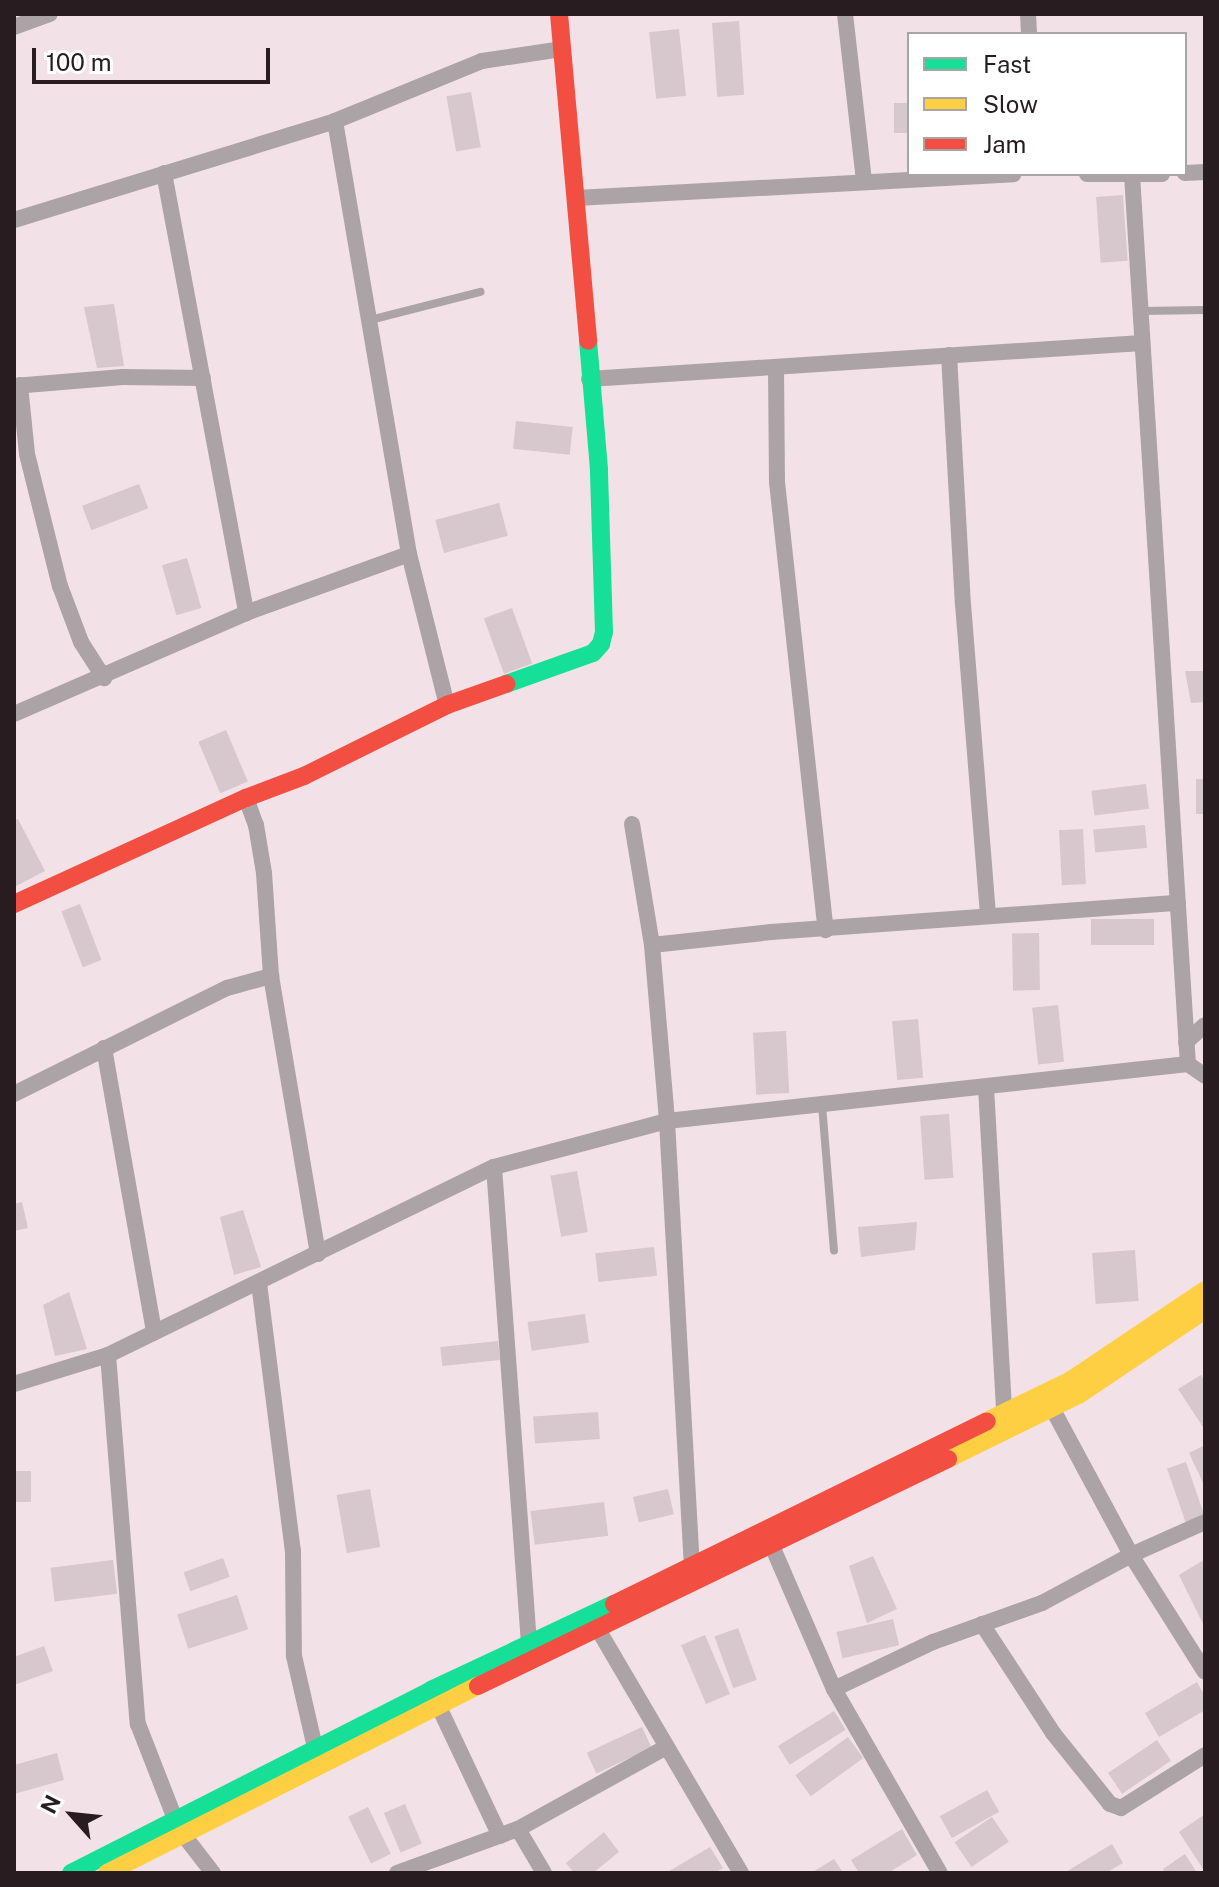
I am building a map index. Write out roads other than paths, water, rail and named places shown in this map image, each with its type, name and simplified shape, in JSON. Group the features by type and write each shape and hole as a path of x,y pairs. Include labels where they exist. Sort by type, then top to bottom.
{"street":[{"path":"14,27 50,14"},
{"path":"14,904 246,798 304,776 447,705 593,653 601,644 604,632 599,469 559,14"},
{"path":"845,14 864,182"},
{"path":"14,220 335,121 482,61 561,49"},
{"path":"335,121 409,554 447,705"},
{"path":"164,173 246,613"},
{"path":"576,198 976,176"},
{"path":"1132,176 1188,1064"},
{"path":"589,379 1142,343"},
{"path":"949,355 963,604 988,916"},
{"path":"776,368 777,482 826,930"},
{"path":"104,678 81,642 60,586 27,454 17,386 123,377 203,378"},
{"path":"14,714 104,678 246,613 409,554"},
{"path":"246,798 256,825 264,873 271,976 318,1254"},
{"path":"632,824 652,945 667,1121 692,1567"},
{"path":"652,945 1178,903"},
{"path":"14,1094 227,988 271,976"},
{"path":"1186,1042 1205,1025"},
{"path":"104,1048 154,1333"},
{"path":"14,1384 108,1355 494,1167 667,1121 1188,1064 1205,1076"},
{"path":"986,1087 1004,1413"},
{"path":"494,1167 529,1643"},
{"path":"259,1283 293,1551 294,1656 315,1748"},
{"path":"107,1873 179,1826 315,1748 1071,1380 1205,1290"},
{"path":"71,1873 599,1631 1052,1408 1080,1394 1205,1310"},
{"path":"108,1355 138,1724 179,1826 213,1873"},
{"path":"1052,1408 1131,1555 1205,1672"},
{"path":"834,1689 933,1642 1042,1603 1131,1555 1205,1522"},
{"path":"772,1546 834,1689 940,1873"},
{"path":"982,1624 1053,1733 1110,1804 1121,1808 1205,1755"},
{"path":"599,1631 741,1873"},
{"path":"438,1705 500,1836"},
{"path":"397,1873 518,1829 665,1748"},
{"path":"518,1829 544,1873"}],"lane":[{"path":"369,320 480,292"},
{"path":"1140,312 1205,310"},
{"path":"822,1105 834,1251"}]}
